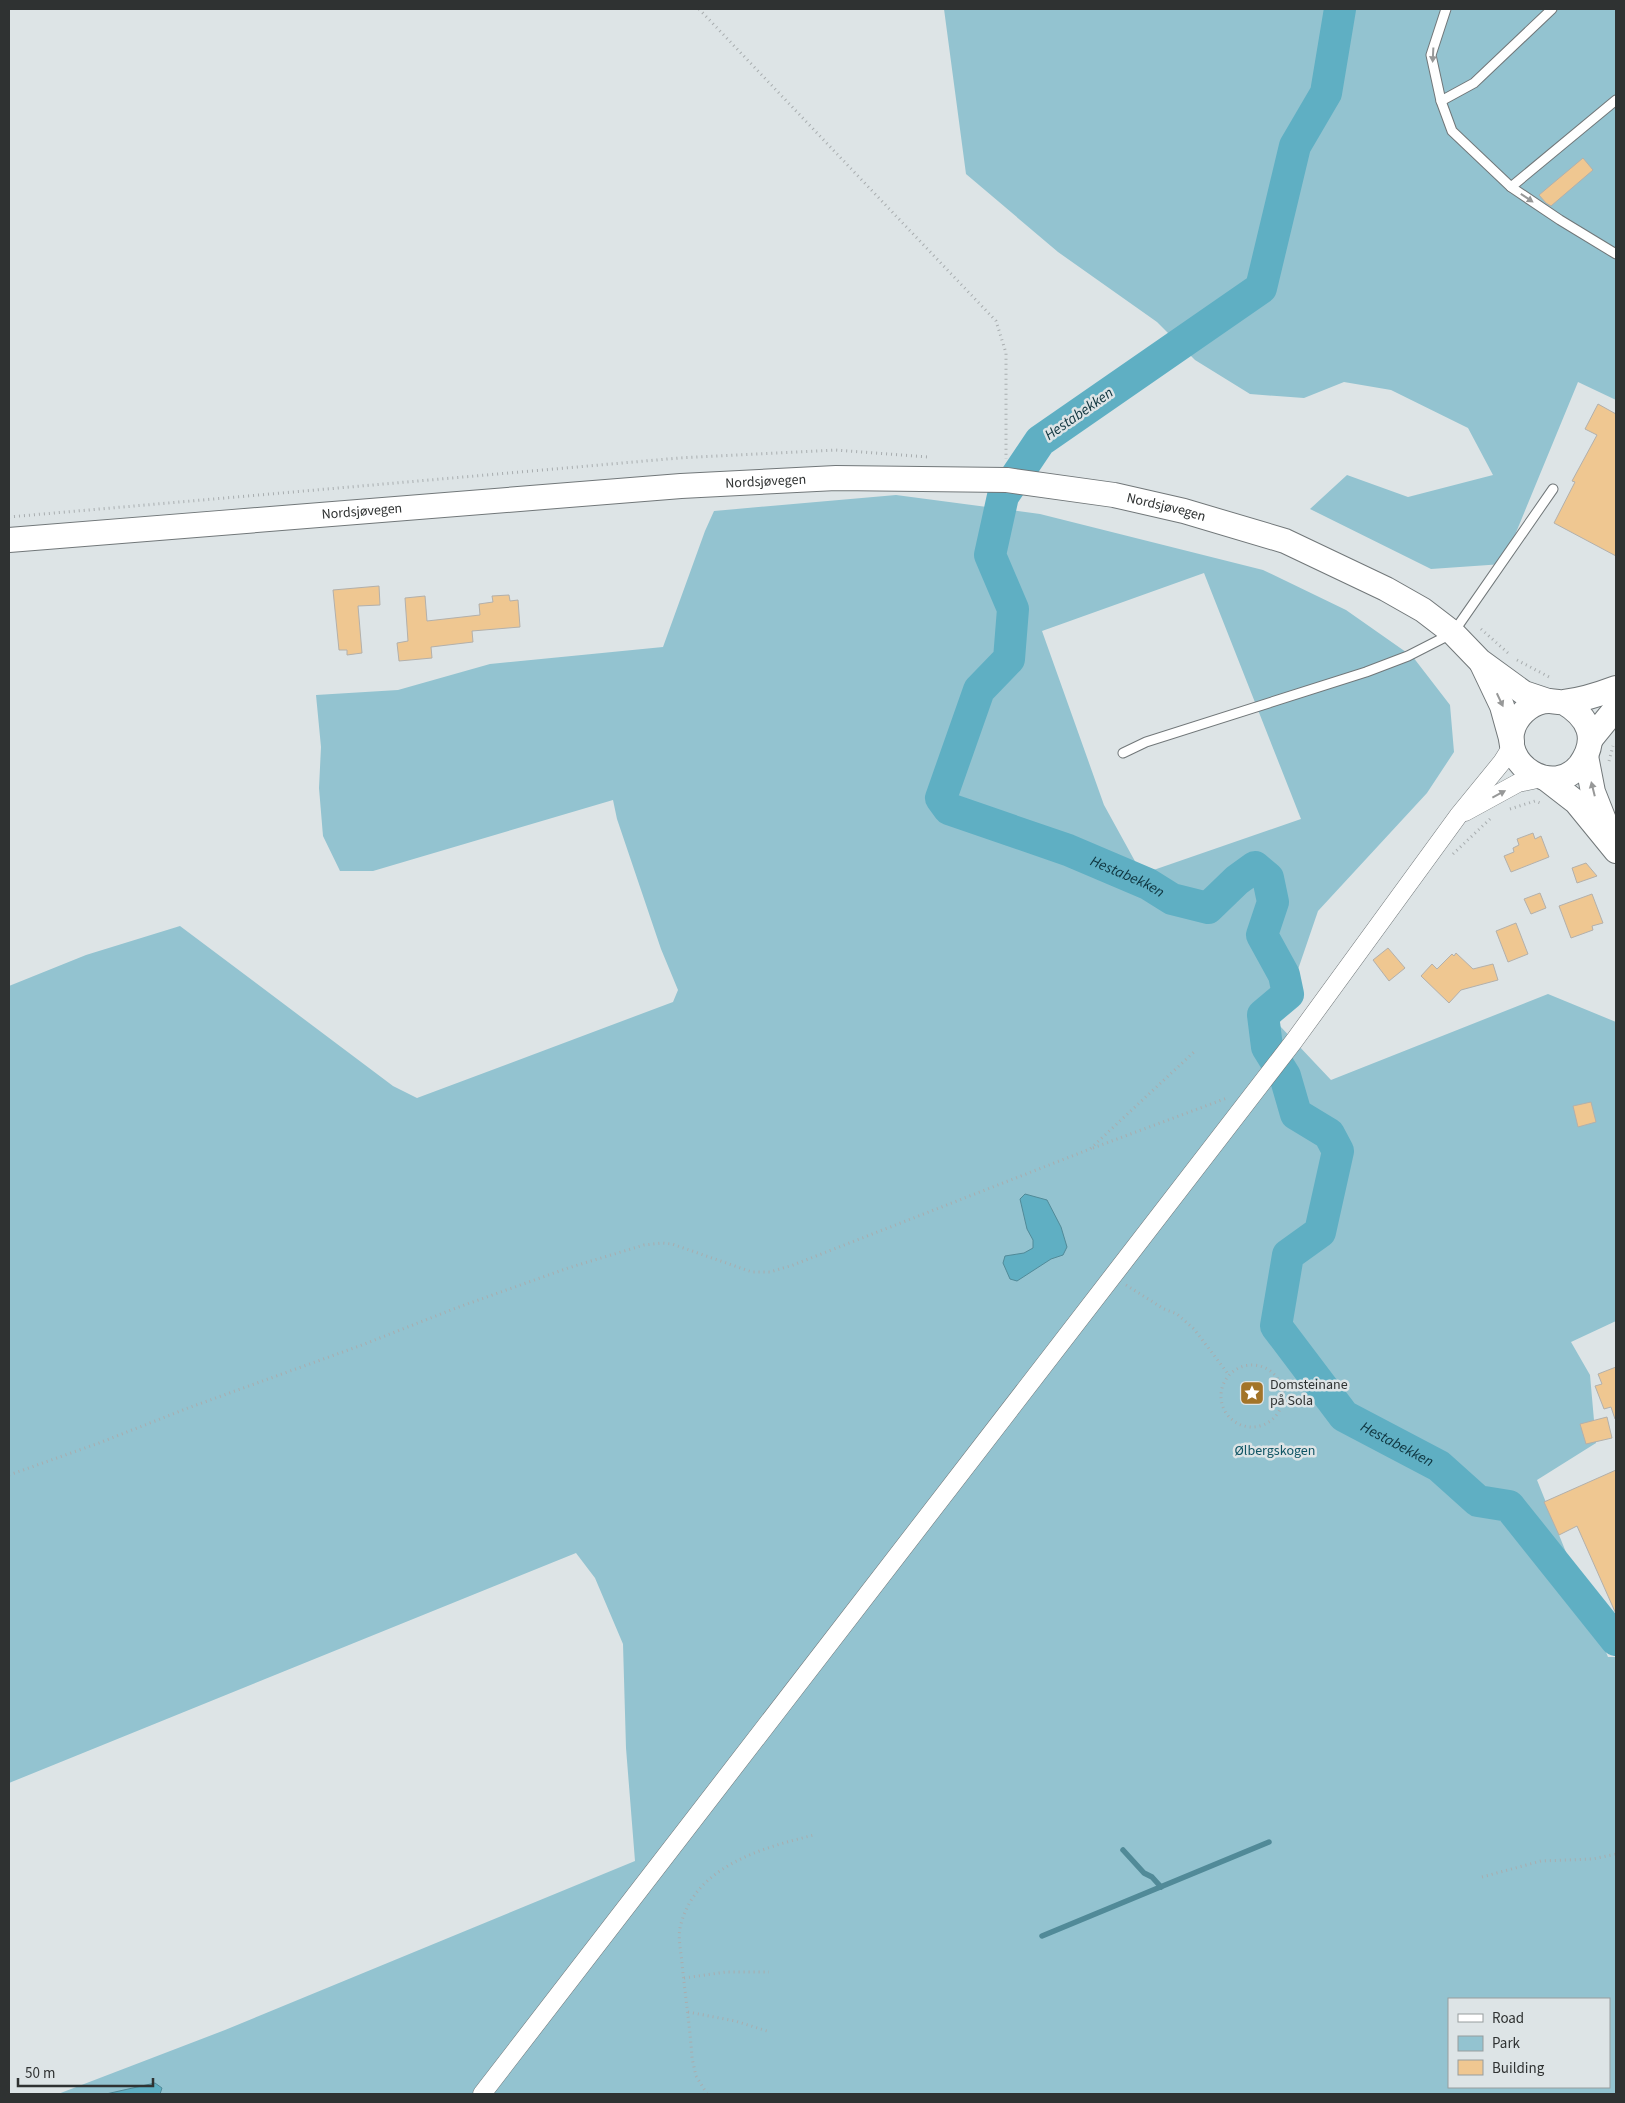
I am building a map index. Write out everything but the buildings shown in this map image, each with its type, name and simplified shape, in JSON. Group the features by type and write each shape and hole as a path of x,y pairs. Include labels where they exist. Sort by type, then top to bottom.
{"main road":[{"name":"Nordsjøvegen","path":"9,540 681,486 836,478 1007,480 1114,494 1184,511 1285,542 1386,589 1423,610 1460,624 1502,706 1512,744"},
{"name":"Nordsjøvegen","path":"1480,661 1524,693 1556,695"},
{"path":"1616,688 1600,694 1556,695 1533,705 1521,714 1514,727 1512,744 1518,760 1528,771 1543,778 1576,802 1616,852"},
{"path":"1556,695 1578,710 1587,724 1593,792 1616,852"},
{"path":"1543,778 1562,777 1576,770 1588,748 1616,708"}],"street":[{"path":"482,2094 1118,1279 1458,816 1502,762 1512,744"},
{"path":"1458,816 1518,783 1543,778"}],"lane":[{"path":"1446,9 1431,56 1441,101 1452,131 1511,187 1616,254"},
{"path":"1441,101 1474,83 1552,9"},
{"path":"1511,187 1616,100"},
{"path":"1123,752 1146,742 1366,672 1408,656 1460,624 1553,489"}],"path":[{"path":"699,9 996,321 1006,353 1007,480"},
{"path":"9,517 679,458 835,450 930,457"},
{"path":"1460,624 1513,658 1556,695"},
{"path":"1504,811 1535,801 1544,804"},
{"path":"1454,854 1496,813"},
{"path":"1090,1149 1195,1051"},
{"path":"9,1475 362,1345 456,1308 627,1249 644,1245 672,1244 752,1272 770,1272 1090,1149 1236,1095 1256,1090"},
{"path":"1118,1279 1164,1309 1177,1314 1194,1329 1229,1375"},
{"path":"1252,1365 1268,1369 1278,1378 1283,1388 1283,1405 1276,1418 1259,1427 1248,1428 1232,1421 1223,1409 1221,1394 1229,1375 1240,1367 1252,1365"},
{"path":"707,2094 696,2076 692,2058 680,1930 688,1908 703,1885 728,1865 749,1854 814,1834"},
{"path":"1482,1876 1541,1861 1593,1859 1616,1854"},
{"path":"684,1978 726,1972 769,1972"},
{"path":"688,2012 735,2020 770,2032"}],"green space":[{"path":"944,9 1616,9 1616,400 1578,382 1503,564 1431,569 1310,509 1347,475 1408,497 1493,475 1468,428 1391,390 1344,382 1304,398 1250,394 1195,360 1157,322 1058,252 966,174"},
{"name":"Ølbergskogen","path":"896,495 1040,514 1263,570 1346,610 1413,657 1450,705 1454,752 1427,793 1318,911 1279,1025 1331,1080 1548,994 1616,1022 1616,1321 1571,1342 1590,1375 1596,1443 1537,1480 1608,1657 1616,1657 1616,2094 58,2094 225,2030 635,1861 626,1748 623,1644 595,1578 576,1553 9,1783 9,986 86,955 180,926 393,1086 417,1098 673,1002 678,990 661,949 617,819 613,800 373,871 340,871 323,836 319,788 321,747 316,695 398,690 490,664 663,647 714,511","holes":["1204,573 1301,819 1142,874 1104,805 1042,631"]}],"shaded area":[{"path":"1025,1194 1047,1200 1061,1227 1067,1247 1063,1255 1051,1259 1017,1281 1010,1279 1003,1263 1005,1256 1024,1253 1033,1248 1033,1240 1027,1229 1020,1199"},
{"path":"155,2083 162,2088 160,2094 106,2094"}],"waterway":[{"name":"Hestabekken","path":"1340,9 1326,93 1295,146 1261,288 1040,441 1003,496 990,555 1013,609 1009,659 979,690 941,798 949,809 1068,850 1148,884 1172,899 1208,908 1237,880 1255,867 1268,878 1273,902 1262,935 1284,975 1288,994 1263,1015 1267,1047 1285,1076 1296,1114 1329,1134 1338,1151 1320,1232 1288,1255 1276,1326 1344,1416 1439,1466 1478,1501 1509,1506 1616,1640"},
{"path":"1042,1936 1269,1842"},
{"path":"1123,1850 1144,1873 1152,1877 1161,1887"}],"place":[{"name":"Domsteinane på Sola","path":"1252,1393"}]}
